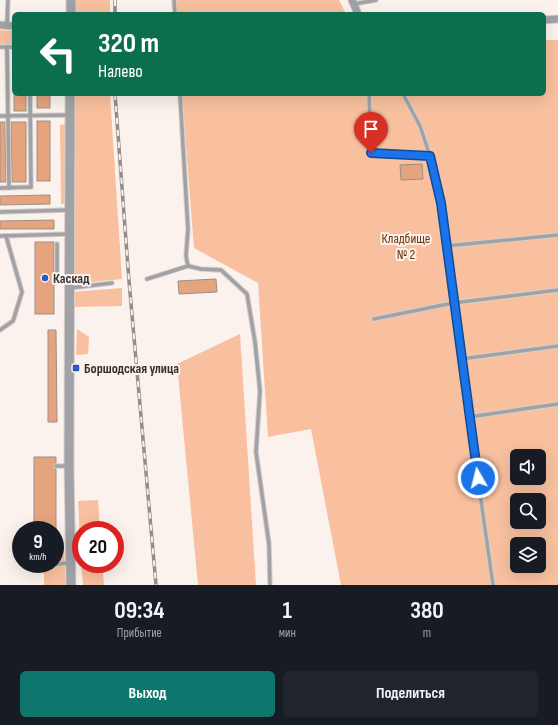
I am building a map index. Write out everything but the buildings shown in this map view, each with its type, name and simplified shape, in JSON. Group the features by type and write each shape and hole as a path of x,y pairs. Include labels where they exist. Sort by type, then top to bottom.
{"street":[{"path":"71,0 71,12"},
{"path":"353,2 357,12"},
{"path":"546,20 558,19"},
{"path":"70,96 69,466 71,585"}],"lane":[{"path":"7,25 8,0"},
{"path":"174,0 175,12"},
{"path":"353,2 375,0"},
{"path":"0,46 12,47"},
{"path":"7,47 8,188"},
{"path":"0,188 31,187 30,96"},
{"path":"180,96 188,230 186,256 188,266"},
{"path":"369,96 371,153 430,156"},
{"path":"403,96 420,126 430,156 441,203 453,303 493,585"},
{"path":"0,116 70,115"},
{"path":"0,212 70,210"},
{"path":"0,236 70,234"},
{"path":"446,246 558,235"},
{"path":"0,330 13,321 22,292 6,236"},
{"path":"57,244 57,278 70,277"},
{"path":"147,280 188,266 201,269 221,270 247,294 260,391 256,452 269,544 270,585"},
{"path":"70,288 112,283"},
{"path":"374,319 453,303 558,290"},
{"path":"461,359 558,346"},
{"path":"469,417 558,404"},
{"path":"56,466 69,466"},
{"path":"64,563 70,563"}],"green space":[{"path":"73,0 110,0 110,12 73,12"},
{"path":"176,0 339,0 345,12 177,12"},
{"path":"0,30 12,31 12,44 0,44"},
{"name":"Кладбище № 2","path":"546,40 558,40 558,585 341,585 311,429 268,437 258,283 194,248 182,96 546,96"},
{"path":"73,96 110,96 122,279 72,284"},
{"path":"66,124 67,204 61,204 60,125"},
{"path":"122,288 122,306 73,307 72,292"},
{"path":"77,329 89,337 88,354 76,355"},
{"path":"240,334 256,585 198,585 177,364"},
{"path":"98,500 99,521 79,521 78,501"},
{"path":"64,546 66,585 44,585 44,573 64,573"},
{"path":"82,573 103,573 104,585 83,585"}],"railway":[{"path":"115,0 115,12"},
{"path":"115,96 129,281 156,585"}],"place":[{"name":"Каскад","path":"45,278"},
{"name":"Боршодская улица","path":"76,368"}],"route":[{"path":"371,153 430,156 441,203 453,303 478,478"}]}
